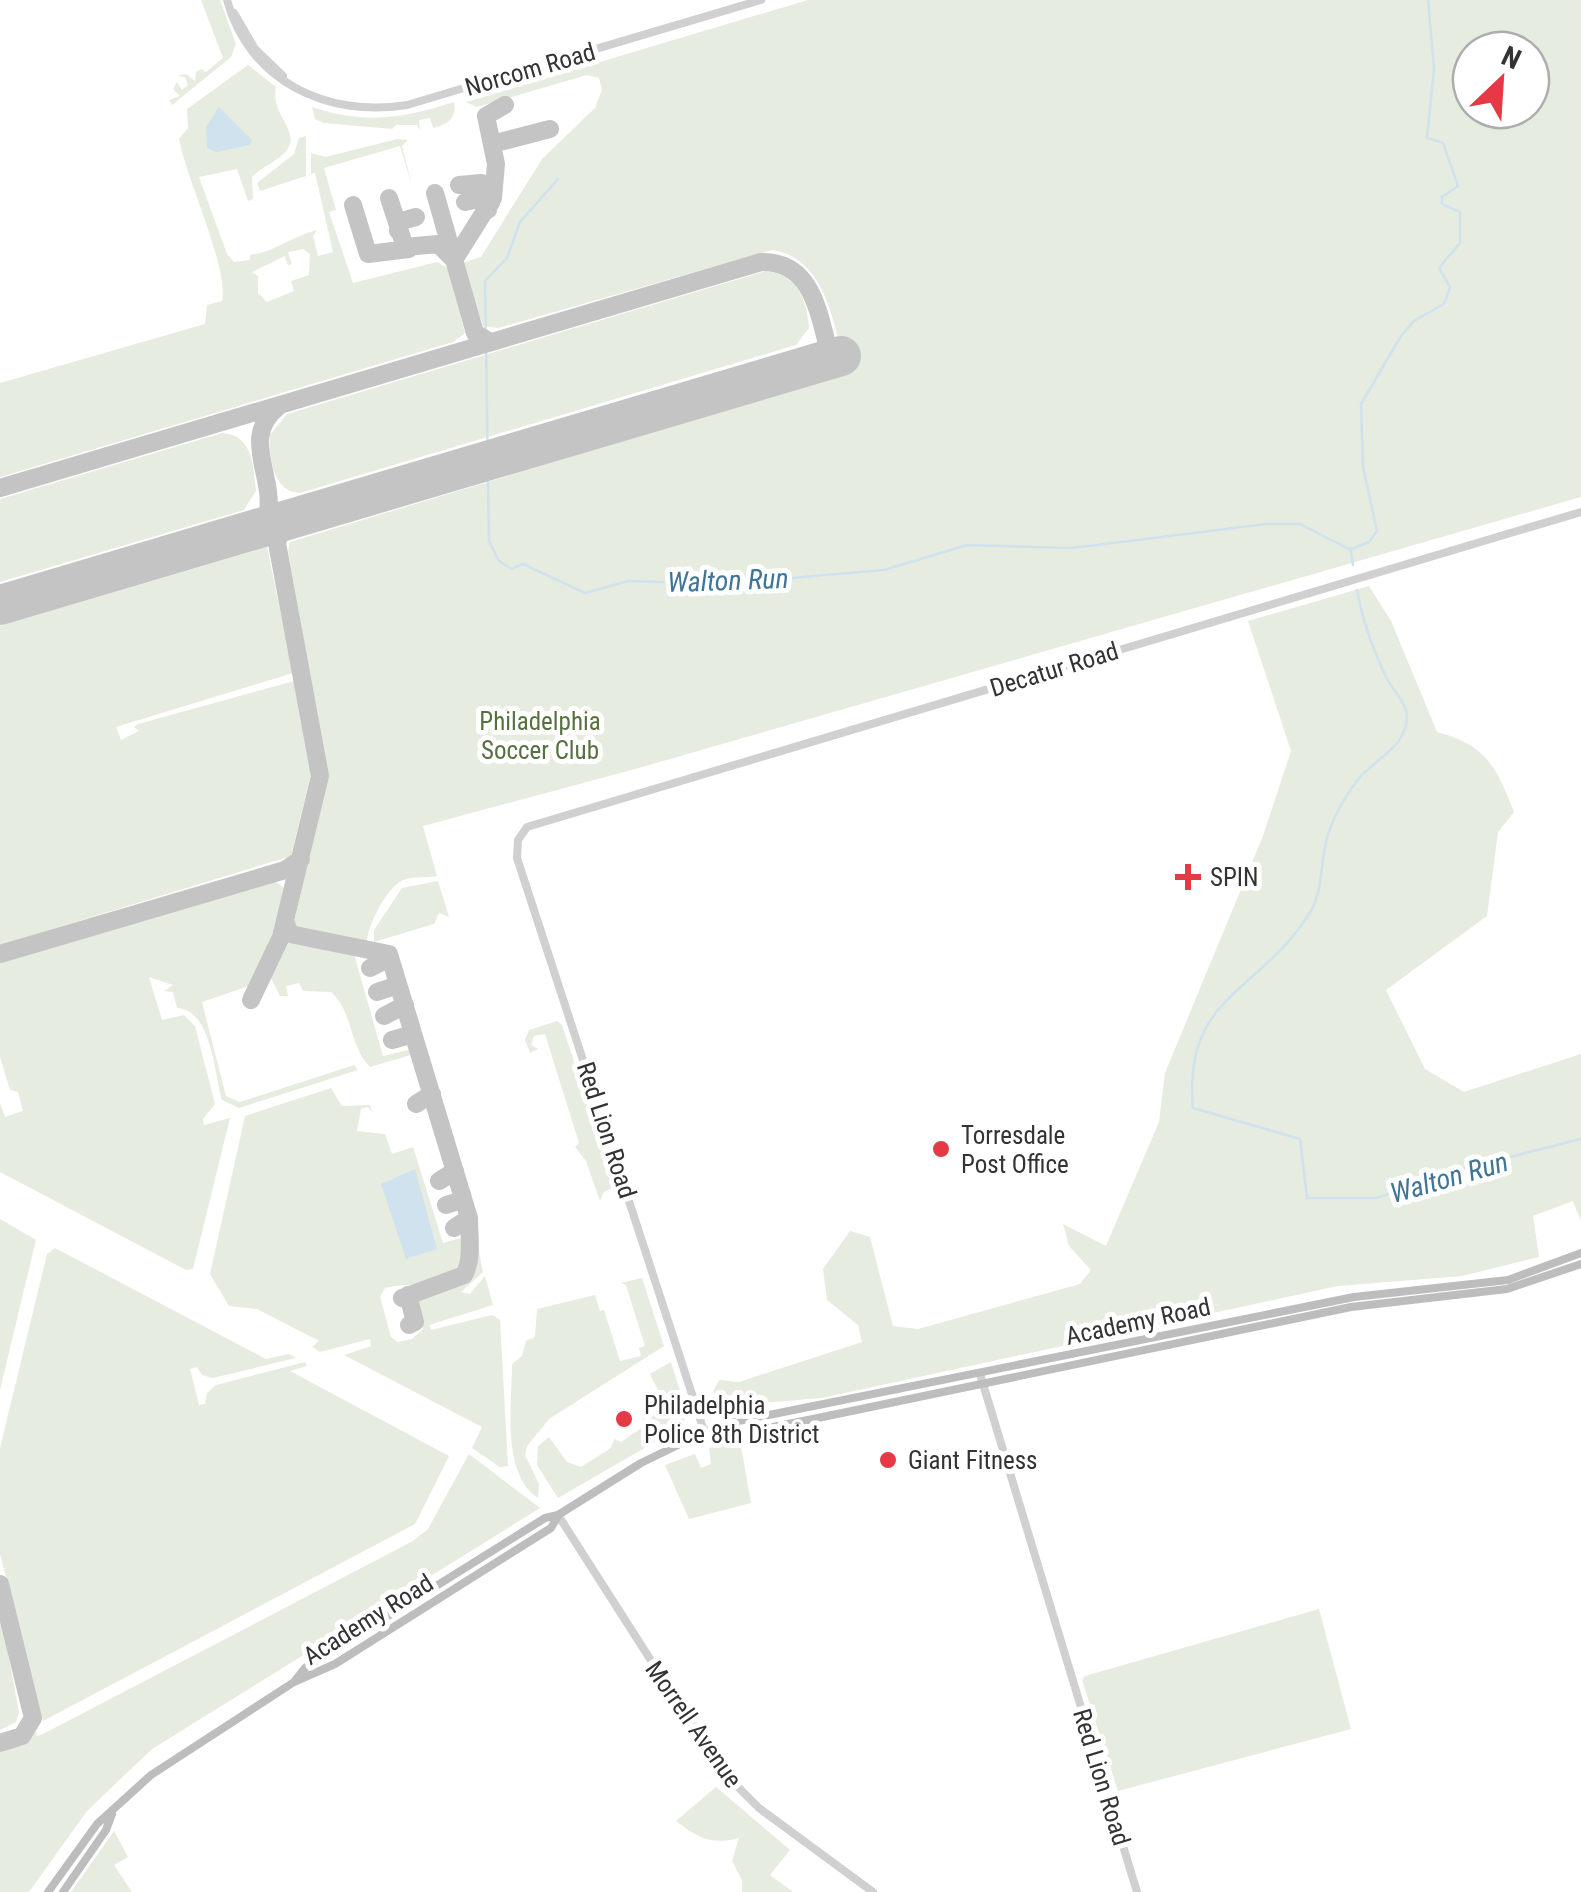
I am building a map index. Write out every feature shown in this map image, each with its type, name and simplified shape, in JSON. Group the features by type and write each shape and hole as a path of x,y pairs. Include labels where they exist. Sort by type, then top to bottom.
{"main road":[{"name":"Academy Road","path":"981,1379 1354,1297 1508,1280 1581,1253"},
{"name":"Academy Road","path":"48,1892 97,1824 168,1763 294,1682 305,1668 545,1518 558,1515 641,1463 719,1426 1351,1307 1507,1289 1581,1264"},
{"name":"Academy Road","path":"63,1892 106,1830 112,1814"}],"street":[{"name":"Norcom Road","path":"228,0 249,39 298,89"},
{"name":"Norcom Road","path":"228,0 234,28 270,73 342,106 373,110 407,105 761,0"},
{"name":"Decatur Road","path":"527,827 1581,512"},
{"name":"Red Lion Road","path":"527,827 518,840 517,858 705,1435"},
{"name":"Red Lion Road","path":"981,1379 1138,1892"},
{"name":"Morrell Avenue","path":"558,1515 722,1770 759,1808 873,1892"}],"green space":[{"path":"201,0 220,0 236,44 231,57 172,105 169,100 180,96 173,89 177,82 182,90 188,85 185,77 177,76 186,74 195,81 196,72 206,72 223,58"},
{"name":"Philadelphia Soccer Club","path":"808,0 1581,0 1581,497 635,769 423,826 437,876 407,879 396,885 378,909 366,945 297,930 294,922 328,777 288,551 290,542 847,373 826,298 817,281 806,266 772,250 498,328 483,326 462,263 481,257 542,159 595,108 602,90 599,78 587,75 477,107 466,102"},
{"path":"248,65 276,87 277,105 290,133 289,146 252,177 253,199 248,201 237,169 199,177 227,254 234,262 250,260 250,255 317,230 313,236 318,256 333,252 315,173 311,174 311,153 325,157 397,139 408,140 402,146 412,186 400,146 324,168 336,210 329,212 353,283 437,262 448,268 465,333 453,342 0,477 0,383 205,324 207,305 222,301 214,246 179,139 188,128 187,109","holes":["303,249 310,254 309,275 291,281 294,291 267,302 258,293 258,276 252,272 285,256 288,265 292,264 288,252"]},
{"path":"454,102 450,120 433,128 430,118 419,120 420,131 417,125 396,125 392,129 324,123 315,119 312,107 367,118 419,112"},
{"path":"306,136 306,176 260,191 257,183 294,154 299,138"},
{"path":"766,271 793,283 803,298 809,328 796,345 300,493 284,487 274,472 270,435 287,414"},
{"path":"222,433 240,439 250,453 256,491 244,510 0,582 0,499"},
{"path":"267,547 293,673 116,727 121,740 139,731 134,727 138,724 294,681 311,774 291,856 0,945 0,626"},
{"path":"1369,586 1391,621 1437,732 1467,744 1487,760 1514,812 1498,832 1487,916 1386,990 1425,1069 1464,1092 1581,1054 1581,1221 1573,1201 1533,1216 1539,1257 1462,1276 1338,1286 822,1398 725,1406 713,1392 719,1380 739,1382 862,1342 858,1325 827,1300 823,1269 850,1231 870,1237 893,1326 918,1329 1080,1284 1091,1270 1069,1246 1063,1224 1106,1246 1159,1122 1165,1073 1263,836 1291,751 1248,621"},
{"path":"275,881 284,888 274,934 249,986 202,1002 226,1096 240,1102 354,1065 358,1070 239,1108 222,1100 210,1045 198,1019 177,1008 173,992 164,991 173,985 149,977 162,1020 184,1015 195,1026 215,1104 203,1119 204,1125 230,1118 193,1269 186,1270 0,1172 0,1103 5,1117 23,1111 18,1092 10,1090 0,1057 0,963"},
{"path":"438,881 449,917 439,913 434,924 374,942 374,930 402,888"},
{"path":"291,938 354,954 383,1056 412,1049 414,1054 370,1067 331,992 303,991 299,983 286,986 288,996 280,996 271,978"},
{"path":"557,1021 562,1025 615,1186 604,1192 600,1201 586,1161 575,1147 579,1143 545,1034 534,1036 531,1045 538,1049 530,1053 525,1040 529,1030"},
{"path":"331,1088 342,1106 370,1105 372,1113 368,1107 361,1109 357,1131 385,1134 392,1154 413,1147 443,1243 461,1238 464,1257 461,1269 453,1277 442,1282 385,1288 380,1297 391,1337 398,1342 412,1339 423,1329 415,1295 466,1277 474,1262 468,1236 475,1234 483,1272 461,1292 470,1294 485,1276 493,1305 429,1325 431,1330 492,1315 500,1320 508,1466 500,1467 472,1448 482,1427 344,1355 371,1346 370,1339 320,1352 312,1347 319,1341 257,1309 229,1306 210,1274 245,1116"},
{"path":"0,1219 36,1240 0,1390"},
{"path":"55,1248 266,1359 289,1354 296,1358 213,1378 202,1375 197,1367 190,1369 199,1405 205,1404 207,1393 216,1385 305,1362 307,1366 290,1371 449,1456 415,1524 43,1721 0,1554 0,1448 47,1254"},
{"path":"642,1278 664,1346 549,1419 527,1446 525,1455 539,1484 538,1498 518,1473 510,1418 512,1364 522,1356 526,1341 535,1337 537,1309 595,1295 600,1311 604,1310 620,1361 641,1356 639,1348 645,1346 626,1285 621,1283"},
{"path":"671,1362 685,1407 684,1426 661,1438 657,1433 660,1439 558,1498 537,1465 538,1446 549,1437 567,1462 581,1467 611,1448 614,1439 621,1442 646,1425 640,1414 648,1419 663,1410 665,1404 650,1374"},
{"path":"740,1441 751,1503 689,1519 665,1465 695,1454 701,1468 711,1464 709,1448"},
{"path":"469,1454 540,1508 152,1749 87,1811 29,1892 0,1892 0,1749 27,1741 36,1731 37,1736 43,1734 413,1541 428,1529"},
{"path":"1319,1609 1351,1729 1118,1791 1082,1680 1085,1676"},
{"path":"0,1611 19,1712 16,1722 0,1730"},
{"path":"716,1787 790,1850 770,1875 793,1892 742,1892 742,1880 732,1861 739,1838 706,1839 676,1821"},
{"path":"114,1831 128,1857 114,1865 132,1892 71,1892"}],"water":[{"path":"219,107 252,140 250,145 216,152 207,148 206,127"},
{"path":"415,1169 437,1249 406,1259 381,1184"}],"waterway":[{"path":"1352,549 1369,542 1377,531 1363,467 1361,404 1401,336 1414,321 1444,304 1450,287 1439,268 1460,243 1460,212 1442,204 1442,197 1458,186 1443,143 1427,138 1434,69 1428,0"},
{"name":"Walton Run","path":"558,179 520,222 507,258 485,281 489,541 499,561 511,569 523,564 585,593 629,581 723,584 884,570 967,545 1072,548 1266,524 1300,524 1351,550"},
{"name":"Walton Run","path":"1351,551 1353,565"},
{"name":"Walton Run","path":"1357,590 1377,656 1405,707 1405,728 1395,746 1364,773 1338,810 1324,850 1312,909 1271,960 1213,1016 1200,1040 1193,1070 1193,1108 1300,1139 1307,1198 1377,1198 1454,1171 1581,1139"}],"taxiway":[{"path":"389,198 405,247 438,244 454,260 493,198 496,164 486,116 505,105"},
{"path":"492,144 550,129"},
{"path":"459,185 481,183 491,203"},
{"path":"435,193 475,333 490,342"},
{"path":"465,202 483,198 488,210"},
{"path":"353,205 368,254 409,249"},
{"path":"398,231 402,221 416,217"},
{"path":"0,488 761,262 779,264 804,281 818,310 831,359"},
{"path":"241,533 261,522 268,512 260,443 268,418 279,406"},
{"path":"251,1000 281,937 320,776 277,543 281,530 295,518"},
{"path":"0,954 285,870 301,859"},
{"path":"285,921 290,934 389,954 412,1030 410,1035 392,1040"},
{"path":"370,968 384,961 372,951"},
{"path":"377,992 395,986 397,981"},
{"path":"384,1016 405,1005"},
{"path":"412,1030 469,1218 454,1228"},
{"path":"416,1104 432,1094"},
{"path":"439,1181 455,1171"},
{"path":"446,1205 459,1201 462,1194"},
{"path":"402,1298 464,1275 470,1255 469,1218"},
{"path":"408,1295 415,1322 409,1325"},
{"path":"0,1584 33,1718 22,1736 0,1743"}],"runway":[{"path":"0,605 841,356"}],"place":[{"name":"SPIN","path":"1188,877"},
{"name":"Torresdale Post Office","path":"941,1149"},
{"name":"Philadelphia Police 8th District","path":"624,1419"},
{"name":"Giant Fitness","path":"888,1460"}]}
